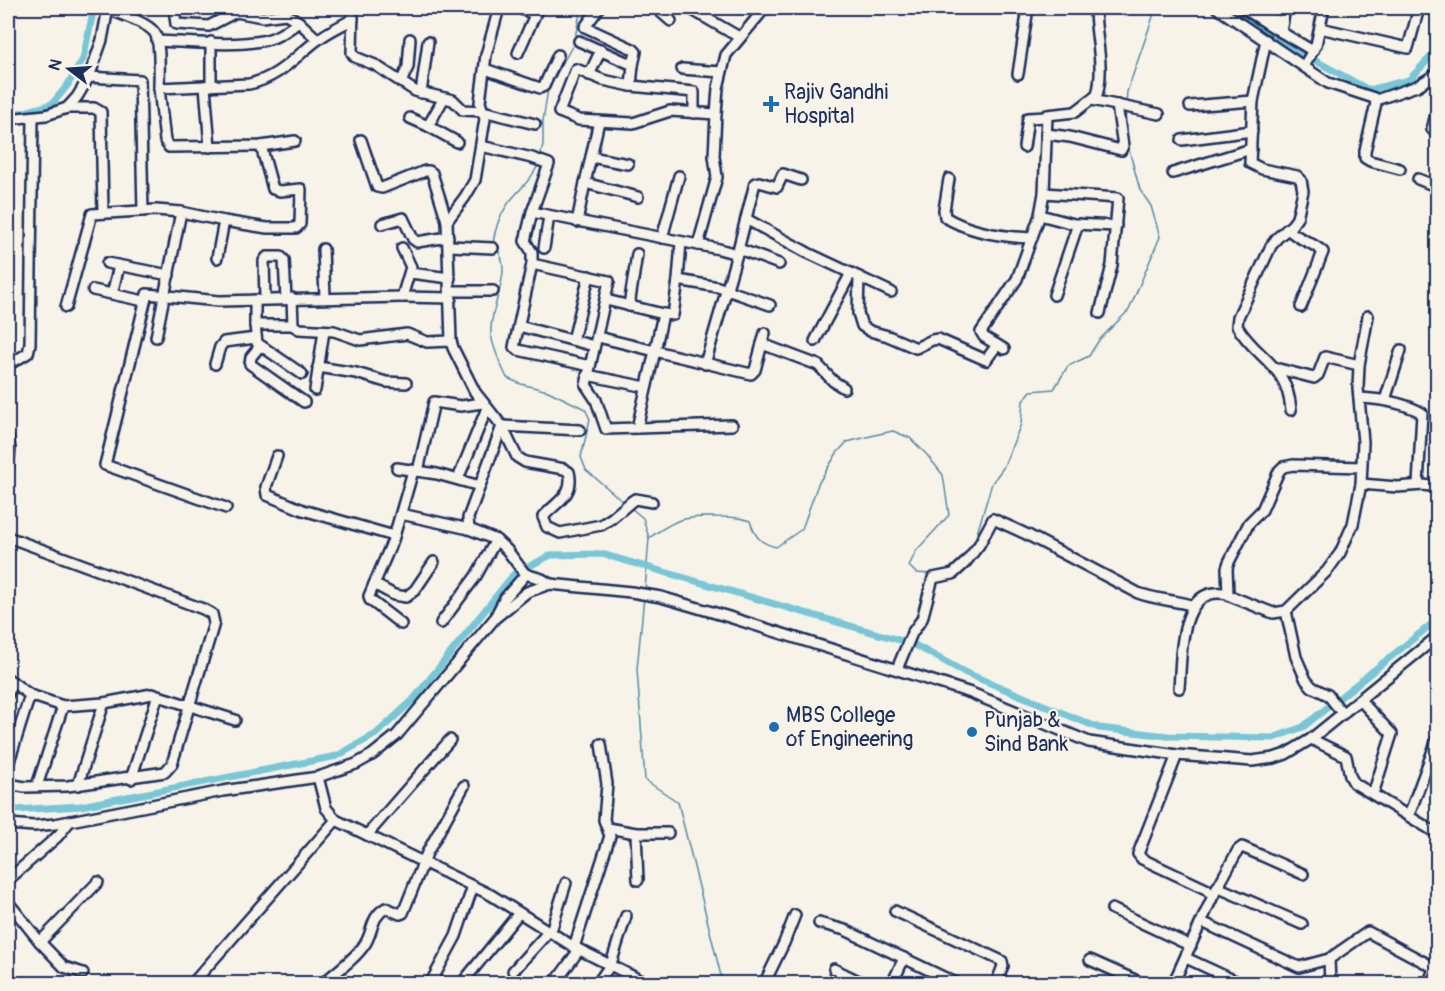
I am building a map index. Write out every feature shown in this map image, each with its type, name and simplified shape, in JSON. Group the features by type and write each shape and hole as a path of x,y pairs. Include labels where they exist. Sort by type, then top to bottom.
{"street":[{"path":"67,108 89,77 102,40 108,8 149,27 154,32 157,41 166,144 173,147 261,146 295,141"},
{"path":"174,8 176,24 181,26 209,26 236,12 262,18 286,14 300,22 317,39"},
{"path":"353,8 352,53 360,59 375,65 422,93 455,101 464,110 483,111 535,124"},
{"path":"447,221 474,183 485,119 480,102 495,8"},
{"path":"518,8 537,11 518,53"},
{"path":"599,8 585,27 636,52 631,86"},
{"path":"656,8 671,21"},
{"path":"689,8 740,37"},
{"path":"1018,74 1028,8"},
{"path":"1024,147 1028,118 1075,112 1092,100 1098,92 1101,68 1095,28 1095,8"},
{"path":"1217,8 1266,40 1309,58"},
{"path":"1243,8 1282,27"},
{"path":"1252,8 1282,27 1328,83 1376,100 1417,86 1437,73"},
{"path":"1282,27 1285,8"},
{"path":"1309,58 1320,28 1324,8"},
{"path":"1320,28 1408,48 1419,8"},
{"path":"1426,8 1437,10"},
{"path":"698,245 716,182 714,156 721,72 726,55 761,9"},
{"path":"273,16 275,37"},
{"path":"89,77 140,80 159,84 208,86 249,84 269,78 286,68 317,39 353,19"},
{"path":"157,41 242,43 275,37 300,22"},
{"path":"401,82 408,67 410,39"},
{"path":"579,40 633,64"},
{"path":"1266,40 1253,101 1250,158 1252,165 1294,175 1301,180 1302,196 1297,218 1271,246 1237,323 1239,330 1275,368 1286,385 1291,410"},
{"path":"210,147 208,86 211,42"},
{"path":"422,93 428,42"},
{"path":"589,75 601,50"},
{"path":"485,69 540,88 544,86 558,55"},
{"path":"694,113 694,92 631,86 603,80 578,69 574,70 560,112 579,120 633,123 670,111 694,113 716,114"},
{"path":"682,69 721,72"},
{"path":"140,80 143,211"},
{"path":"428,126 444,98"},
{"path":"1092,100 1159,114"},
{"path":"1376,100 1365,158 1400,169"},
{"path":"1190,106 1253,101"},
{"path":"1046,134 1070,137 1121,150 1123,146 1122,106"},
{"path":"1437,107 1432,129 1437,135"},
{"path":"8,138 8,119 33,117 67,108 94,108 101,112 103,212"},
{"path":"8,365 28,353 30,344 33,117"},
{"path":"855,275 858,314 862,326 916,348 938,339 986,360 1000,347 984,337 981,332 1017,279 1040,215 1044,193 1047,117"},
{"path":"410,118 457,142"},
{"path":"577,222 599,121"},
{"path":"1182,140 1252,131"},
{"path":"361,140 377,187 382,188 425,171 432,173 447,221 451,341 475,392 502,426 511,448 520,459 569,472 570,486 567,494 543,517 544,523 552,531 564,533 601,525 635,499 652,502"},
{"path":"66,307 90,216 95,213 181,212 224,222 267,228 296,228 300,224 301,189 280,191 273,189 261,146"},
{"path":"481,146 549,164 532,212 525,241 532,252 532,264 514,346 518,350 646,387"},
{"path":"1173,172 1251,149"},
{"path":"591,157 628,164"},
{"path":"705,364 757,182 777,187 783,174 801,180"},
{"path":"662,238 679,177"},
{"path":"949,179 945,217 984,232 1032,238"},
{"path":"1418,179 1437,187"},
{"path":"585,183 638,197"},
{"path":"1044,193 1119,199 1112,265 1100,313"},
{"path":"156,337 181,212"},
{"path":"532,212 738,251 779,264"},
{"path":"1040,215 1078,224 1116,226"},
{"path":"544,248 549,216"},
{"path":"382,224 403,218 413,239 417,242 449,242 493,248"},
{"path":"746,219 808,253 891,292"},
{"path":"217,258 224,222"},
{"path":"1054,296 1078,224"},
{"path":"1288,230 1323,252 1301,307"},
{"path":"606,300 673,315 681,242"},
{"path":"402,248 409,261 410,273 402,297"},
{"path":"323,249 325,297"},
{"path":"629,306 637,254"},
{"path":"293,325 284,260 280,257 270,257 264,261 255,325 258,342 250,364 304,402"},
{"path":"108,263 169,275"},
{"path":"532,264 609,281 586,385 596,400 606,429 732,425"},
{"path":"112,294 119,266"},
{"path":"410,273 450,278"},
{"path":"815,341 855,275"},
{"path":"573,340 589,276"},
{"path":"678,280 726,290 770,305"},
{"path":"93,290 144,301"},
{"path":"226,508 105,465 147,294 219,301 402,297 493,291"},
{"path":"637,428 663,314"},
{"path":"1179,688 1185,625 1194,606 1210,593 1228,594 1235,599 1273,613 1286,611 1335,562 1353,524 1361,484 1363,442 1359,365 1368,316"},
{"path":"255,325 293,325 299,329 337,332 360,340 407,334 427,342 451,341"},
{"path":"519,326 573,340 596,341 655,351 751,374 755,370 765,333"},
{"path":"315,390 324,331"},
{"path":"215,364 220,347 224,342 258,342 302,374"},
{"path":"762,344 818,365 844,388"},
{"path":"1385,399 1401,350"},
{"path":"1275,368 1314,378 1317,377 1325,357 1359,365"},
{"path":"318,367 356,373 386,382 406,383"},
{"path":"1359,398 1385,399 1422,413 1418,485"},
{"path":"401,624 370,600 370,593 394,536 416,471 434,402 461,406 485,405"},
{"path":"458,479 485,405"},
{"path":"502,426 580,430"},
{"path":"469,529 468,518 502,426"},
{"path":"8,438 10,449 8,469"},
{"path":"277,456 266,487 267,495 303,510 394,536"},
{"path":"1228,594 1227,568 1229,562 1249,523 1262,510 1279,471 1283,467 1293,465 1362,467"},
{"path":"397,468 458,479 480,486"},
{"path":"1361,484 1437,487"},
{"path":"401,514 469,529 496,540 525,574 550,584"},
{"path":"897,669 912,633 922,619 933,578 953,574 965,563 983,539 993,519 1138,593 1194,606"},
{"path":"8,537 203,609 212,614 213,630 191,706 168,770 162,774 78,785 8,784"},
{"path":"441,623 476,576 496,540"},
{"path":"374,584 394,595 406,597 415,590 434,562"},
{"path":"495,618 505,598 525,574"},
{"path":"8,824 44,826 223,791 318,777 356,764 372,755 397,735 495,618 527,592 550,584 661,597 971,693 1089,742 1177,755 1252,761 1286,754 1311,739 1341,712 1360,700 1437,636"},
{"path":"1286,611 1296,657 1306,681 1312,687 1328,695 1341,712"},
{"path":"8,694 10,680 30,694 63,706 104,703 147,694 158,695 235,720"},
{"path":"8,765 30,694"},
{"path":"131,779 158,695"},
{"path":"1360,700 1392,734 1373,794"},
{"path":"78,785 104,703"},
{"path":"37,786 63,706"},
{"path":"1409,815 1437,736"},
{"path":"1311,739 1346,756 1352,780 1437,834"},
{"path":"367,835 450,740"},
{"path":"550,984 558,979 577,948 609,840 610,833 604,816 607,784 601,744"},
{"path":"1177,755 1138,854 1142,860 1206,889 1302,924"},
{"path":"318,777 326,808 336,820 473,886 577,948 648,984"},
{"path":"322,984 364,945 372,924 383,909 402,913 438,830 464,786"},
{"path":"192,984 336,820"},
{"path":"8,880 58,836 70,821"},
{"path":"608,828 636,833 668,833"},
{"path":"636,833 638,880"},
{"path":"1173,984 1215,891 1238,850 1242,847 1303,874"},
{"path":"40,942 98,882"},
{"path":"513,971 550,931 566,883"},
{"path":"430,984 456,936 473,886"},
{"path":"8,902 40,942 64,967 83,973"},
{"path":"1112,909 1191,946"},
{"path":"895,911 1002,961 999,983"},
{"path":"462,982 519,913"},
{"path":"764,984 795,915"},
{"path":"597,984 611,964 626,916"},
{"path":"1202,922 1299,967 1329,959 1368,932 1436,964 1428,984"},
{"path":"819,923 844,930 958,984"},
{"path":"892,984 904,958"},
{"path":"1186,958 1242,984"},
{"path":"1329,959 1330,984"},
{"path":"1090,960 1144,984"},
{"path":"834,969 865,984"}],"waterway":[{"path":"8,112 21,113 52,104 67,86 83,59 94,8"},
{"path":"540,158 548,89 574,43 581,8"},
{"path":"1126,103 1127,92 1156,8"},
{"path":"1227,8 1287,45 1369,90 1409,80 1438,49"},
{"path":"1125,127 1126,111"},
{"path":"959,562 975,540 992,483 1003,468 1021,424 1023,401 1031,391 1054,389 1068,366 1089,356 1099,340 1129,310 1160,237 1151,206 1140,190 1128,146"},
{"path":"493,243 497,224 503,211 538,165"},
{"path":"497,249 502,258 503,268 493,312 491,333 495,350 507,378 548,391 585,409 590,419 581,457 586,470 625,503"},
{"path":"649,538 680,520 696,517 730,517 750,521 759,538 766,544 776,547 802,529 818,484 837,453 847,442 893,431 910,438 943,475 949,515 916,551 909,566 916,573 932,574"},
{"path":"631,508 643,518 649,538 645,590"},
{"path":"8,807 15,810 81,806 337,756 376,734 413,700 514,574 551,555 602,554 913,644 966,673 1099,728 1168,736 1273,738 1303,727 1438,619"},
{"path":"644,597 637,669 645,780 678,802 723,984"}],"place":[{"name":"Rajiv Gandhi Hospital","path":"771,104"},
{"name":"MBS College of Engineering","path":"774,727"},
{"name":"Punjab & Sind Bank","path":"972,732"}]}
